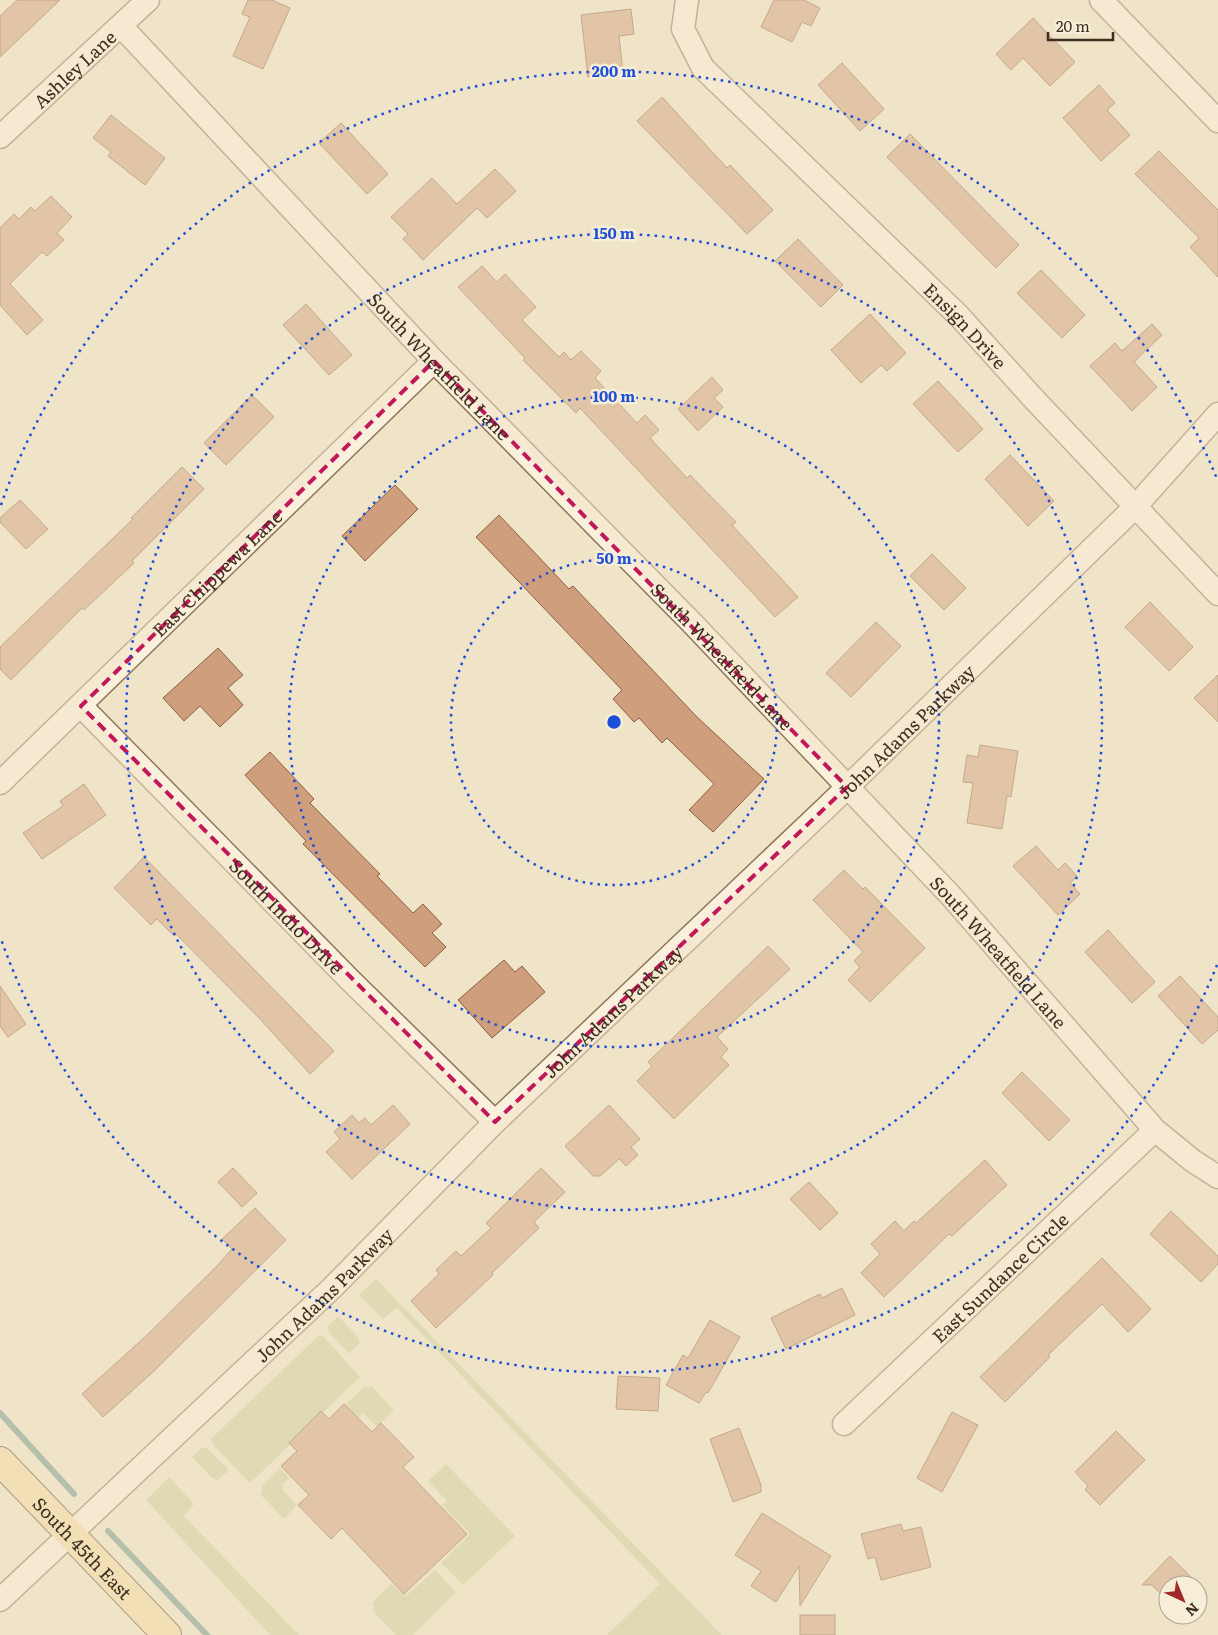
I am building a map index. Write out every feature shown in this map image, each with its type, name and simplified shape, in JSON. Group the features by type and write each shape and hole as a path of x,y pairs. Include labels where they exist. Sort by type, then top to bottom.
{"main road":[{"name":"South 45th East","path":"0,1461 167,1635"}],"street":[{"name":"Ashley Lane","path":"0,137 148,0"},
{"name":"Ensign Drive","path":"687,0 683,30 703,68 959,316 1218,594"},
{"path":"1101,0 1218,121"},
{"name":"South Wheatfield Lane","path":"121,26 434,361 694,625 952,897 1155,1130 1193,1161 1218,1177"},
{"name":"East Chippewa Lane","path":"0,783 434,361"},
{"name":"John Adams Parkway","path":"0,1600 332,1288 495,1122 573,1050 1136,507 1218,414"},
{"name":"South Indio Drive","path":"81,706 350,980 495,1122"},
{"name":"East Sundance Circle","path":"844,1424 1155,1130"}],"highlighted area":[{"path":"434,361 847,787 495,1122 81,706"}],"green space":[{"path":"376,1279 722,1635 607,1635 660,1584 397,1308 383,1319 359,1295"},
{"path":"338,1316 358,1337 360,1342 349,1354 329,1332 328,1326"},
{"path":"319,1335 324,1337 360,1377 250,1483 213,1445 211,1439"},
{"path":"365,1386 369,1388 371,1386 394,1410 377,1427 363,1413 358,1418 345,1405"},
{"path":"202,1447 208,1449 229,1470 218,1480 212,1478 192,1457"},
{"path":"446,1464 515,1536 463,1585 441,1563 470,1534 442,1505 447,1501 428,1481"},
{"path":"280,1468 290,1478 283,1484 283,1490 297,1505 284,1519 260,1494 263,1491 261,1487"},
{"path":"169,1477 194,1504 184,1516 299,1635 270,1635 146,1500"},
{"path":"435,1570 456,1592 413,1635 396,1635 372,1610 374,1607 372,1603 391,1584 406,1596"}],"building":[{"path":"17,0 60,0 0,57 0,16"},
{"path":"248,0 272,0 290,8 263,69 233,56 250,17 242,14"},
{"path":"774,0 804,0 820,8 811,26 802,22 792,42 761,27"},
{"path":"631,9 634,34 619,36 623,73 588,77 581,15"},
{"path":"1033,18 1075,62 1050,86 1023,58 1011,70 996,54"},
{"path":"842,63 884,109 860,131 818,85"},
{"path":"1099,85 1115,103 1107,110 1130,135 1101,161 1063,118"},
{"path":"662,97 727,168 730,165 773,210 747,234 637,121"},
{"path":"111,115 165,158 145,185 108,156 111,152 93,138"},
{"path":"341,123 388,174 367,194 319,143"},
{"path":"910,134 1019,245 996,268 887,157"},
{"path":"1159,151 1218,210 1218,277 1190,247 1199,238 1135,174"},
{"path":"495,169 516,191 487,218 477,208 423,260 403,239 408,234 391,217 432,178 457,204"},
{"path":"51,196 72,217 57,233 64,240 47,256 42,252 10,284 43,320 27,335 0,305 0,228 14,214 19,219 31,207 35,211"},
{"path":"798,239 843,285 821,307 775,261"},
{"path":"482,266 497,282 505,274 536,307 522,320 559,357 564,352 571,360 581,351 601,371 595,378 637,423 645,415 659,430 650,438 687,478 690,475 736,522 732,525 798,597 775,617 580,408 576,413 523,360 525,358 458,287"},
{"path":"1041,270 1085,315 1062,338 1017,293"},
{"path":"306,304 352,355 329,375 283,325"},
{"path":"870,314 906,353 887,371 881,365 861,383 831,350"},
{"path":"1152,324 1162,335 1134,362 1157,387 1132,411 1090,366 1115,343 1122,351"},
{"path":"712,377 723,390 714,398 723,407 698,431 678,409"},
{"path":"938,381 983,429 958,452 913,404"},
{"path":"252,395 274,417 226,465 204,443"},
{"path":"1010,455 1054,501 1028,526 985,479"},
{"path":"182,467 204,489 132,561 134,563 84,610 82,608 11,680 0,669 0,647 133,519 131,518"},
{"path":"395,485 418,509 365,561 342,536"},
{"path":"20,500 48,529 26,549 0,522 0,518"},
{"path":"499,515 569,589 573,586 697,717 764,779 713,832 689,810 714,784 667,738 662,743 639,718 634,722 613,699 622,690 476,537"},
{"path":"932,554 966,588 944,610 910,576"},
{"path":"1150,602 1193,647 1169,671 1125,627"},
{"path":"876,622 901,646 851,697 826,673"},
{"path":"218,648 243,675 228,688 243,705 220,727 200,706 184,721 163,698"},
{"path":"1218,675 1218,722 1194,698"},
{"path":"980,745 1018,751 1011,797 1007,796 1002,829 967,823 973,783 963,782 967,755 978,757"},
{"path":"270,752 314,799 310,803 380,874 377,876 413,913 423,904 442,924 432,933 446,947 425,967 303,844 306,841 245,775"},
{"path":"84,784 106,815 42,859 23,833 63,806 60,801"},
{"path":"1036,846 1058,870 1065,863 1077,876 1070,883 1080,894 1058,915 1013,866"},
{"path":"144,857 334,1051 310,1074 260,1019 176,934 174,936 157,919 151,925 114,888"},
{"path":"844,870 863,889 865,887 925,948 870,1002 848,980 860,967 854,961 863,952 813,900"},
{"path":"1108,930 1155,982 1132,1003 1085,952"},
{"path":"768,946 790,969 717,1037 728,1049 721,1057 729,1065 674,1119 637,1081 652,1066 648,1062"},
{"path":"504,960 515,972 522,966 545,992 492,1038 458,1000"},
{"path":"1180,976 1218,1017 1218,1030 1202,1044 1158,996"},
{"path":"0,986 26,1024 8,1037 0,1026"},
{"path":"1022,1072 1070,1120 1049,1141 1002,1093"},
{"path":"393,1105 410,1124 352,1179 326,1152 340,1139 334,1132 352,1115 359,1123 365,1118 371,1125"},
{"path":"609,1105 640,1139 631,1147 638,1155 626,1166 619,1159 600,1176 593,1176 565,1146"},
{"path":"985,1160 1007,1185 952,1236 949,1234 884,1297 861,1273 880,1254 871,1244 895,1221 904,1231 914,1221 916,1223"},
{"path":"233,1168 257,1193 242,1207 218,1182"},
{"path":"541,1168 565,1192 534,1222 539,1228 492,1273 493,1275 436,1328 411,1301 439,1274 436,1270 456,1251 461,1256 491,1228 486,1223"},
{"path":"809,1182 838,1213 820,1230 790,1199"},
{"path":"255,1208 286,1240 153,1372 103,1417 82,1394 147,1335 216,1267 232,1249 222,1239"},
{"path":"1171,1211 1218,1256 1218,1264 1201,1282 1150,1234"},
{"path":"1102,1258 1151,1309 1128,1332 1102,1304 1048,1355 1050,1357 1005,1402 980,1377"},
{"path":"842,1288 855,1315 786,1349 771,1318 820,1294 822,1298"},
{"path":"710,1320 740,1337 708,1393 706,1392 699,1403 666,1385 683,1355 688,1358"},
{"path":"618,1376 660,1378 658,1411 616,1409"},
{"path":"344,1404 372,1432 381,1423 414,1457 403,1467 467,1534 404,1594 342,1528 331,1539 298,1505 309,1495 281,1466 297,1451 289,1443 321,1411 329,1419"},
{"path":"952,1412 978,1425 942,1492 917,1478"},
{"path":"739,1428 761,1485 761,1492 733,1502 710,1439"},
{"path":"1116,1431 1145,1460 1100,1505 1085,1490 1088,1486 1075,1472"},
{"path":"762,1513 831,1556 800,1606 799,1566 776,1602 751,1586 761,1571 735,1555"},
{"path":"901,1524 903,1531 921,1527 931,1567 881,1580 875,1557 868,1559 861,1534"},
{"path":"1170,1556 1189,1575 1158,1575 1158,1591 1152,1585 1142,1585"},
{"path":"800,1615 835,1615 835,1635 800,1635"}],"waterway":[{"path":"0,1413 74,1494"},
{"path":"108,1531 207,1635"}]}
